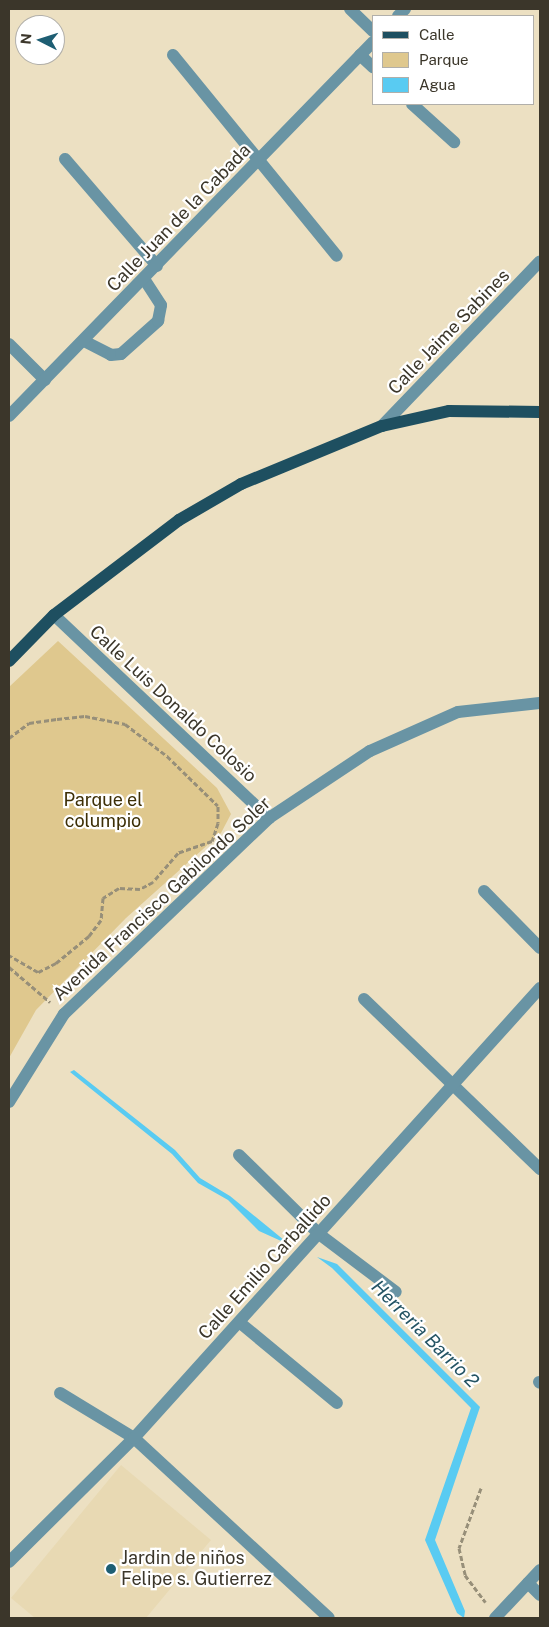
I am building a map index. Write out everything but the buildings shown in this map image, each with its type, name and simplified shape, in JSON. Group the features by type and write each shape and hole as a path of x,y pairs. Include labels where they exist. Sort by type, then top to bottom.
{"main road":[{"path":"9,661 54,615 179,520 241,484 382,426 448,412 540,412"}],"street":[{"path":"350,9 372,30"},
{"name":"Calle Juan de la Cabada","path":"9,416 158,266 372,43"},
{"path":"173,55 337,256"},
{"path":"360,55 372,66"},
{"path":"413,105 454,142"},
{"path":"65,159 158,266"},
{"name":"Calle Jaime Sabines","path":"382,426 540,261"},
{"path":"84,341 111,355 121,354 158,321 161,305 144,280"},
{"path":"9,344 45,380"},
{"name":"Calle Luis Donaldo Colosio","path":"54,615 269,818"},
{"name":"Avenida Francisco Gabilondo Soler","path":"9,1102 64,1014 269,818 370,751 458,712 540,703"},
{"path":"484,891 540,948"},
{"name":"Calle Emilio Carballido","path":"9,1562 134,1438 540,988"},
{"path":"364,999 540,1169"},
{"path":"239,1155 318,1234 396,1292"},
{"path":"239,1322 337,1403"},
{"path":"60,1393 134,1438 328,1618"},
{"path":"495,1618 540,1570"},
{"path":"528,1583 540,1595"}],"path":[{"path":"9,738 29,723 57,719 85,716 125,724 167,756 218,806 218,823 212,841 178,853 153,882 140,889 119,888 103,898 101,920 89,936 56,962 38,972 9,955"},
{"path":"9,967 64,1014"},
{"path":"481,1488 460,1548 464,1575 495,1618"}],"shaded area":[{"name":"Jardin de niños Felipe s. Gutierrez","path":"121,1465 211,1540 146,1618 35,1618 11,1598"}],"green space":[{"name":"Parque el columpio","path":"58,641 217,788 231,814 221,833 126,918 36,1010 9,1058 9,687"}],"water":[{"path":"74,1070 175,1150 200,1178 230,1196 290,1245 259,1231 228,1200 198,1183 172,1154 70,1072"},
{"path":"317,1257 337,1264 480,1407 435,1540 465,1611 464,1618 457,1613 425,1540 471,1408 332,1268"}],"place":[{"name":"Jardin de niños Felipe s. Gutierrez","path":"111,1569"}],"water label":[{"name":"Herreria Barrio 2","path":"425,1334"}]}
